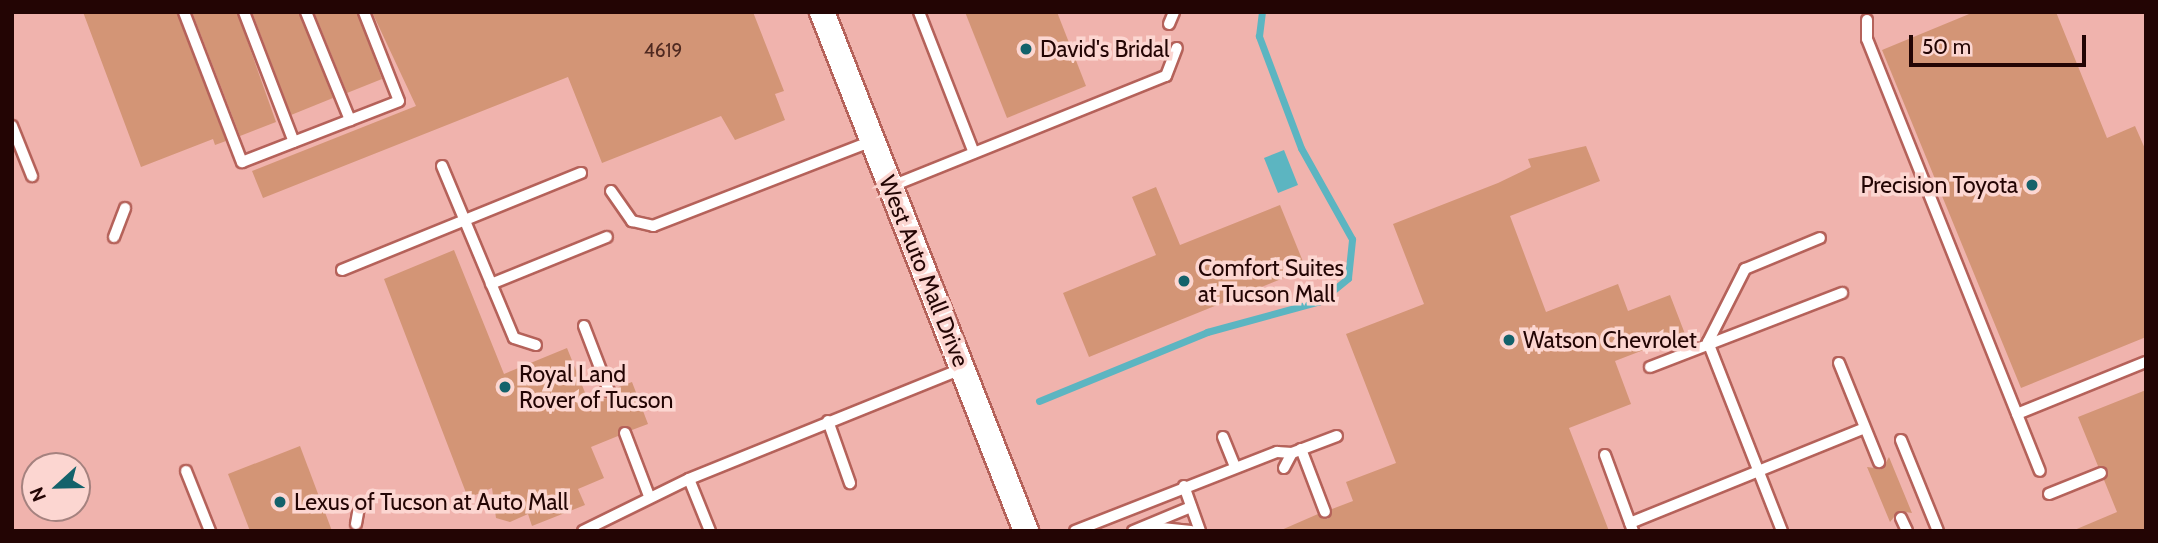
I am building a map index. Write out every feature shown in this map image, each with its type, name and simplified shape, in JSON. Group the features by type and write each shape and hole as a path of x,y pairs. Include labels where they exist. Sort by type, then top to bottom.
{"street":[{"name":"West Auto Mall Drive","path":"828,14 873,141 1026,531"}],"lane":[{"path":"184,12 242,162 399,101 364,12"},
{"path":"244,12 294,142"},
{"path":"306,12 350,120"},
{"path":"919,12 974,153"},
{"path":"1169,24 1174,12"},
{"path":"1867,20 1867,39 2040,471"},
{"path":"891,187 1166,76 1177,48"},
{"path":"12,126 32,176"},
{"path":"611,191 632,221 653,226 873,141"},
{"path":"442,166 514,338 536,345"},
{"path":"342,270 581,173"},
{"path":"114,237 125,208"},
{"path":"491,284 607,237"},
{"path":"1782,531 1708,342 1745,269 1820,239"},
{"path":"1650,367 1708,342 1842,293"},
{"path":"584,326 609,391"},
{"path":"2017,414 2146,362"},
{"path":"1839,363 1879,461"},
{"path":"583,531 649,496 962,368"},
{"path":"828,421 850,483"},
{"path":"1605,455 1631,527 1865,428"},
{"path":"625,433 649,496"},
{"path":"1223,436 1235,467"},
{"path":"1075,531 1235,467 1277,452 1296,451 1336,436"},
{"path":"1900,440 1938,531"},
{"path":"1284,468 1296,451"},
{"path":"1296,451 1325,512"},
{"path":"186,471 210,531"},
{"path":"2049,494 2101,473"},
{"path":"689,479 710,531"},
{"path":"1184,486 1200,531"},
{"path":"1134,530 1191,507"},
{"path":"356,524 359,508"},
{"path":"1901,518 1907,531"},
{"path":"1134,530 1161,525 1191,531"}],"shaded area":[{"path":"12,12 2146,12 2146,531 12,531"}],"water":[{"path":"1284,150 1298,185 1278,193 1264,158"}],"building":[{"path":"83,12 177,12 226,141 215,145 213,139 141,167"},
{"path":"192,12 237,12 276,122 240,136"},
{"path":"252,12 299,12 333,98 291,115"},
{"path":"314,12 357,12 382,79 347,93"},
{"path":"372,12 753,12 784,91 775,94 785,120 735,140 721,116 602,163 568,77 263,198 252,171 416,106"},
{"name":"David's Bridal","path":"965,12 1057,12 1086,86 1007,118"},
{"name":"Precision Toyota","path":"1974,12 2056,12 2107,138 2135,126 2146,151 2146,337 2021,388 1882,50"},
{"name":"Watson Chevrolet","path":"1586,146 1600,181 1510,216 1546,312 1618,284 1628,311 1670,295 1685,334 1615,361 1631,404 1569,428 1609,531 1279,531 1318,514 1328,519 1332,509 1353,501 1346,482 1396,463 1346,334 1424,304 1393,224 1498,183 1531,167 1528,159"},
{"name":"Comfort Suites at Tucson Mall","path":"1156,187 1180,245 1280,205 1306,269 1089,357 1063,293 1156,255 1132,197"},
{"name":"Royal Land Rover of Tucson","path":"454,250 504,374 567,348 588,400 612,398 616,388 632,382 648,424 632,430 622,426 618,436 591,447 604,478 578,489 585,505 532,526 528,514 510,522 496,518 492,488 468,498 384,279"},
{"path":"2146,390 2146,531 2072,531 2117,512 2104,480 2108,470 2098,466 2078,417"},
{"name":"Lexus of Tucson at Auto Mall","path":"300,446 332,531 250,531 228,474"},
{"path":"1889,457 1912,513 1899,511 1890,522 1867,467 1882,469"}],"waterway":[{"path":"1039,401 1207,332 1320,301 1348,278 1352,239 1301,148 1259,36 1262,12"}],"place":[{"name":"David's Bridal","path":"1026,49"},
{"name":"Precision Toyota","path":"2032,185"},
{"name":"Comfort Suites at Tucson Mall","path":"1184,281"},
{"name":"Watson Chevrolet","path":"1509,340"},
{"name":"Royal Land Rover of Tucson","path":"505,387"},
{"name":"Lexus of Tucson at Auto Mall","path":"280,502"}]}
